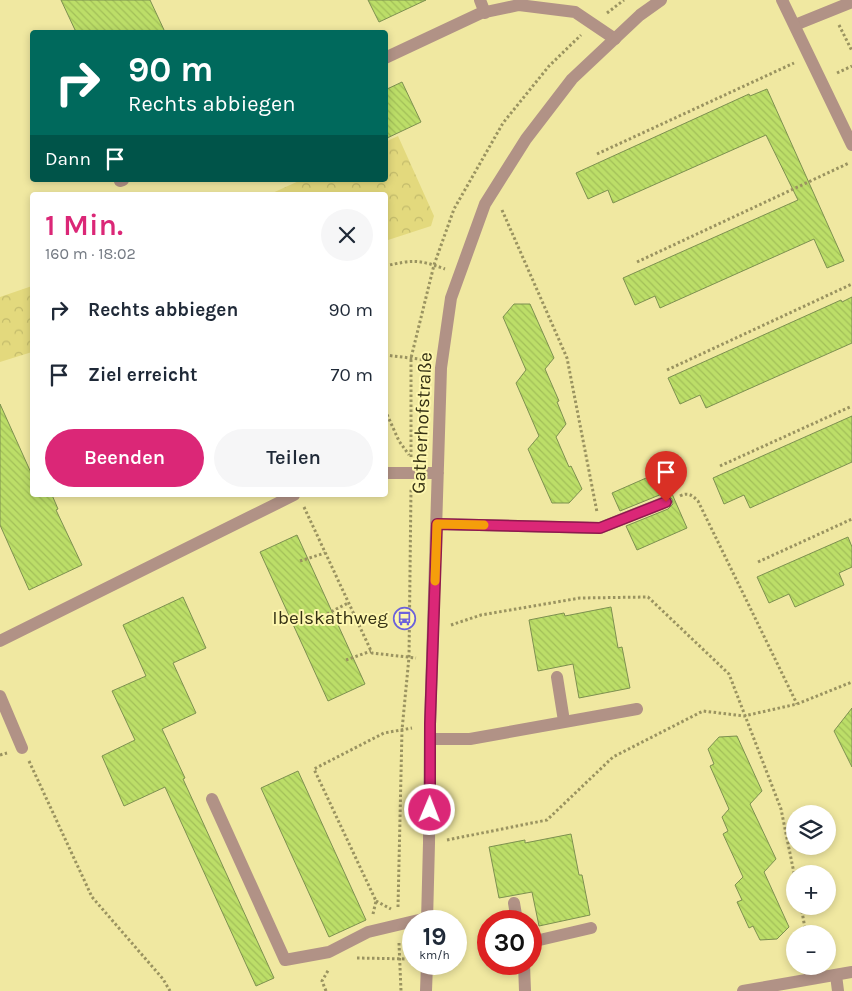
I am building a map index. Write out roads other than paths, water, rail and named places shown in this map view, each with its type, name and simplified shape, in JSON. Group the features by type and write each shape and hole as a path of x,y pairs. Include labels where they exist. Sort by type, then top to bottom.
{"street":[{"path":"480,0 484,13"},
{"name":"Gatherhofstraße","path":"427,910 430,843 430,724 441,368 452,298 486,204 526,140 572,79 640,15 661,0"},
{"path":"782,0 852,145"},
{"path":"795,25 852,2"},
{"path":"388,57 484,13 511,3 575,12 615,39"},
{"path":"388,473 438,473"},
{"path":"0,641 298,499"},
{"path":"437,524 600,528 666,502"},
{"path":"557,677 564,721"},
{"path":"0,696 22,748"},
{"path":"430,739 470,739 637,709"},
{"path":"212,798 285,960 329,952 368,932 402,925"},
{"path":"514,903 515,910"},
{"path":"542,939 591,928"},
{"path":"743,991 852,972"},
{"path":"426,991 427,975"},
{"path":"524,975 525,991"},
{"path":"836,975 838,991"}],"place":[{"name":"Ibelskathweg","path":"404,618"}]}
